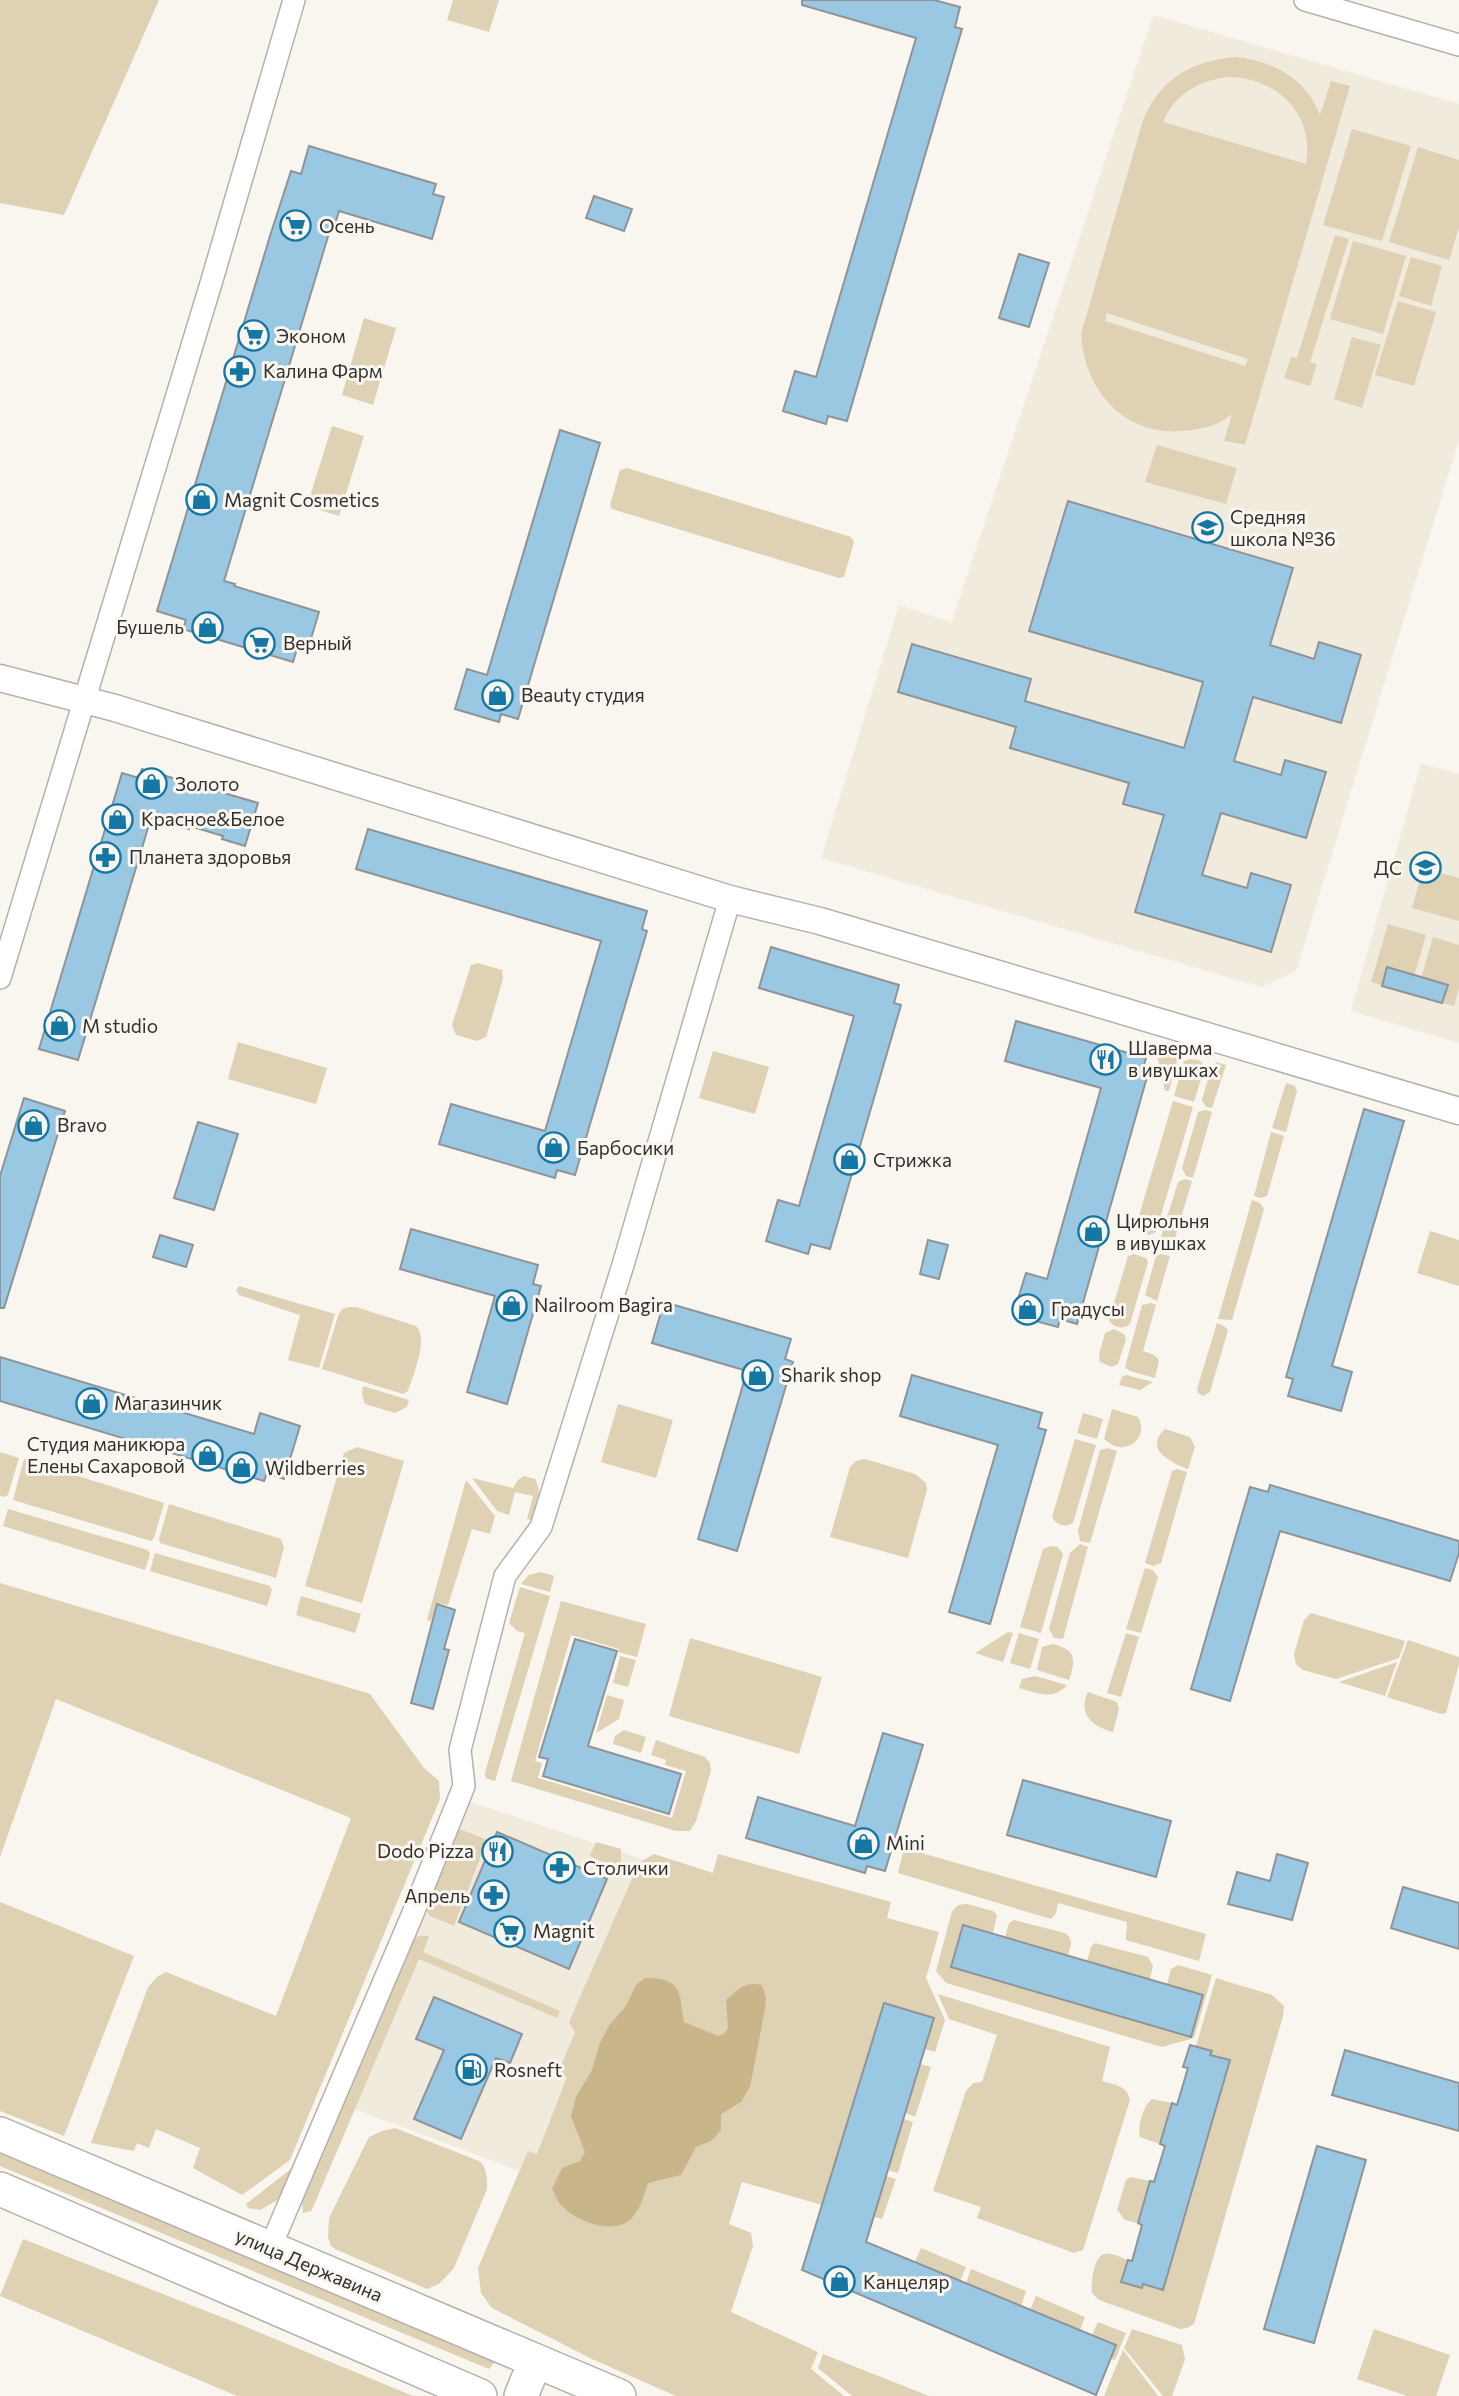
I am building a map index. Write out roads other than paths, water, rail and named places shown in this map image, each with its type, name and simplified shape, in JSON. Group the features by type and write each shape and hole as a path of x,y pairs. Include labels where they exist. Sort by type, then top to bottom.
{"main road":[{"name":"улица Державина","path":"0,2134 619,2396"},
{"path":"0,2189 480,2396"},
{"path":"521,2396 535,2362"}],"street":[{"path":"0,978 294,0"},
{"path":"1306,0 1459,45"},
{"path":"0,678 116,708 730,899 820,921 1459,1111"},
{"path":"270,2248 411,1918 464,1786 460,1749 505,1576 541,1527 623,1265 730,899"}],"place":[{"name":"Осень","path":"296,226"},
{"name":"Эконом","path":"253,336"},
{"name":"Калина Фарм","path":"240,371"},
{"name":"Magnit Cosmetics","path":"201,500"},
{"name":"Средняя школа №36","path":"1207,528"},
{"name":"Бушель","path":"207,627"},
{"name":"Верный","path":"260,643"},
{"name":"Beauty студия","path":"498,695"},
{"name":"Золото","path":"152,784"},
{"name":"Красное&Белое","path":"118,819"},
{"name":"Планета здоровья","path":"106,857"},
{"name":"ДС","path":"1425,868"},
{"name":"M studio","path":"59,1026"},
{"name":"Шаверма в ивушках","path":"1105,1059"},
{"name":"Bravo","path":"34,1125"},
{"name":"Барбосики","path":"554,1148"},
{"name":"Стрижка","path":"850,1160"},
{"name":"Цирюльня в ивушках","path":"1093,1232"},
{"name":"Nailroom Bagira","path":"511,1305"},
{"name":"Градусы","path":"1028,1309"},
{"name":"Sharik shop","path":"758,1375"},
{"name":"Магазинчик","path":"91,1403"},
{"name":"Студия маникюра Елены Сахаровой","path":"208,1455"},
{"name":"Wildberries","path":"242,1468"},
{"name":"Mini","path":"863,1843"},
{"name":"Dodo Pizza","path":"497,1851"},
{"name":"Столички","path":"560,1868"},
{"name":"Апрель","path":"493,1896"},
{"name":"Magnit","path":"510,1931"},
{"name":"Rosneft","path":"471,2070"},
{"name":"Канцеляр","path":"840,2282"}]}
